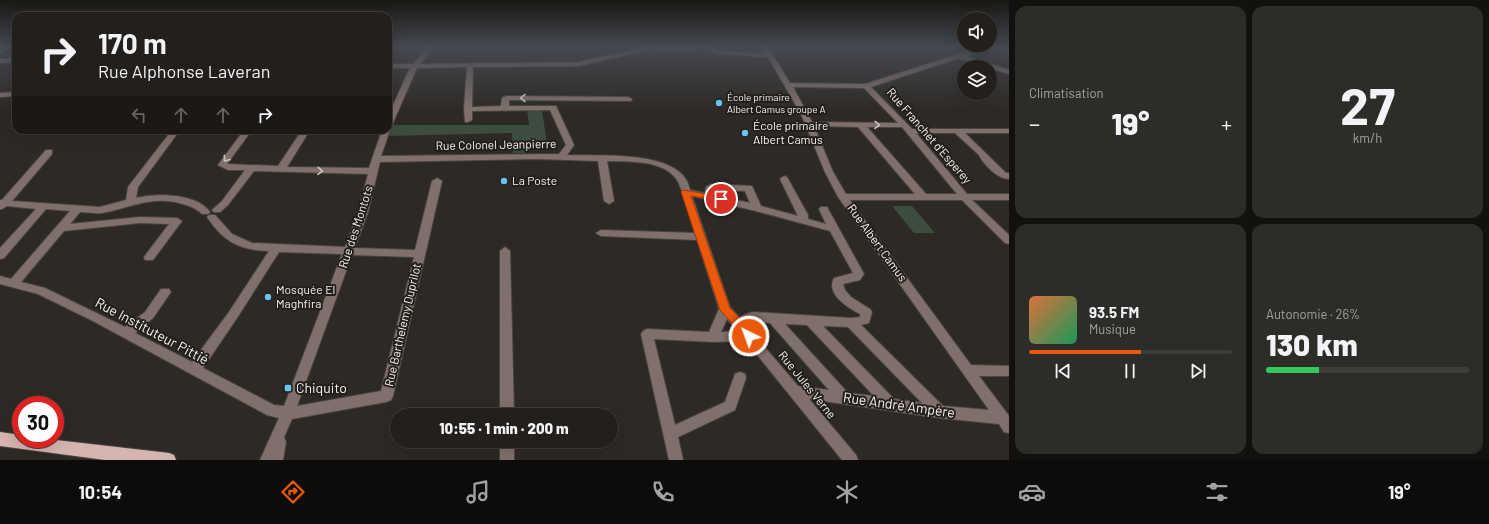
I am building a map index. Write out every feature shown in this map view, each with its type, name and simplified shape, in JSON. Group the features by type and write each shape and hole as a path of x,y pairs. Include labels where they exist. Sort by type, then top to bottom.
{"main road":[{"path":"0,439 149,460 169,460"}],"street":[{"path":"392,116 413,68"},
{"path":"468,120 470,68"},
{"name":"Rue Albert Camus","path":"779,68 810,124 829,172 843,197 1006,423"},
{"path":"789,85 866,86 920,68"},
{"path":"998,68 1009,72"},
{"name":"Rue Franchet d'Esperey","path":"866,86 907,128 964,197 1009,241"},
{"path":"0,95 12,94"},
{"path":"505,108 506,98 628,98"},
{"name":"Rue Colonel Jeanpierre","path":"376,159 561,157 570,145 553,108 551,98"},
{"path":"468,109 553,108"},
{"path":"810,124 860,124 958,131 1009,131"},
{"path":"860,124 923,197"},
{"path":"958,131 983,154 985,158 1006,176"},
{"path":"130,202 133,187 173,134"},
{"path":"245,134 222,165 228,168 327,172 374,171"},
{"path":"281,169 303,134"},
{"name":"Rue des Montots","path":"267,460 288,412 363,212 376,159 385,134"},
{"path":"1,205 50,152"},
{"name":"Rue Jules Verne","path":"561,157 641,160 667,167 676,172 682,180 725,310 749,336 851,460"},
{"path":"602,158 610,201"},
{"path":"211,213 225,203 251,168"},
{"path":"784,179 803,216 803,220"},
{"name":"Rue Barthelemy Duprilot","path":"288,412 386,396 437,181"},
{"path":"709,196 711,187 749,188 758,208"},
{"path":"686,192 758,208 834,229"},
{"path":"843,197 1009,197"},
{"path":"1,205 44,205 100,210 146,198 174,199 189,202 211,213 225,235 237,242 252,247 420,254"},
{"path":"0,255 44,205"},
{"path":"14,283 77,209"},
{"path":"737,322 752,317 851,323 865,320 866,312 849,302 841,294 837,286 838,281 856,277 859,274 824,209"},
{"path":"60,228 140,220 177,221 149,257"},
{"path":"601,233 700,237"},
{"path":"194,370 233,315 276,248"},
{"path":"505,251 507,408"},
{"name":"Rue Instituteur Pittié","path":"0,280 41,291 126,333 272,412 288,412"},
{"path":"126,333 149,315 165,292"},
{"path":"713,337 725,310"},
{"path":"773,318 843,398"},
{"path":"810,320 891,405"},
{"path":"851,323 940,412"},
{"path":"676,460 647,334 713,337 749,336"},
{"path":"968,370 1009,371"},
{"path":"670,434 730,406 740,378"},
{"name":"Rue André Ampère","path":"795,391 1006,423"},
{"name":"Rue des Montots","path":"276,460 277,446 289,416 288,412"},
{"path":"507,448 507,460"}],"green space":[{"path":"527,110 542,110 547,144 524,145 525,153 513,153 512,133 388,136 389,134 392,134 393,125 529,125"},
{"path":"892,206 912,206 935,233 914,233"}],"place":[{"name":"École primaire Albert Camus groupe A","path":"719,103"},
{"name":"École primaire Albert Camus","path":"745,133"},
{"name":"La Poste","path":"504,181"},
{"name":"Mosquée El Maghfira","path":"268,297"},
{"name":"Chiquito","path":"288,388"}],"route":[{"path":"721,199 686,192 725,310 749,336"}]}
